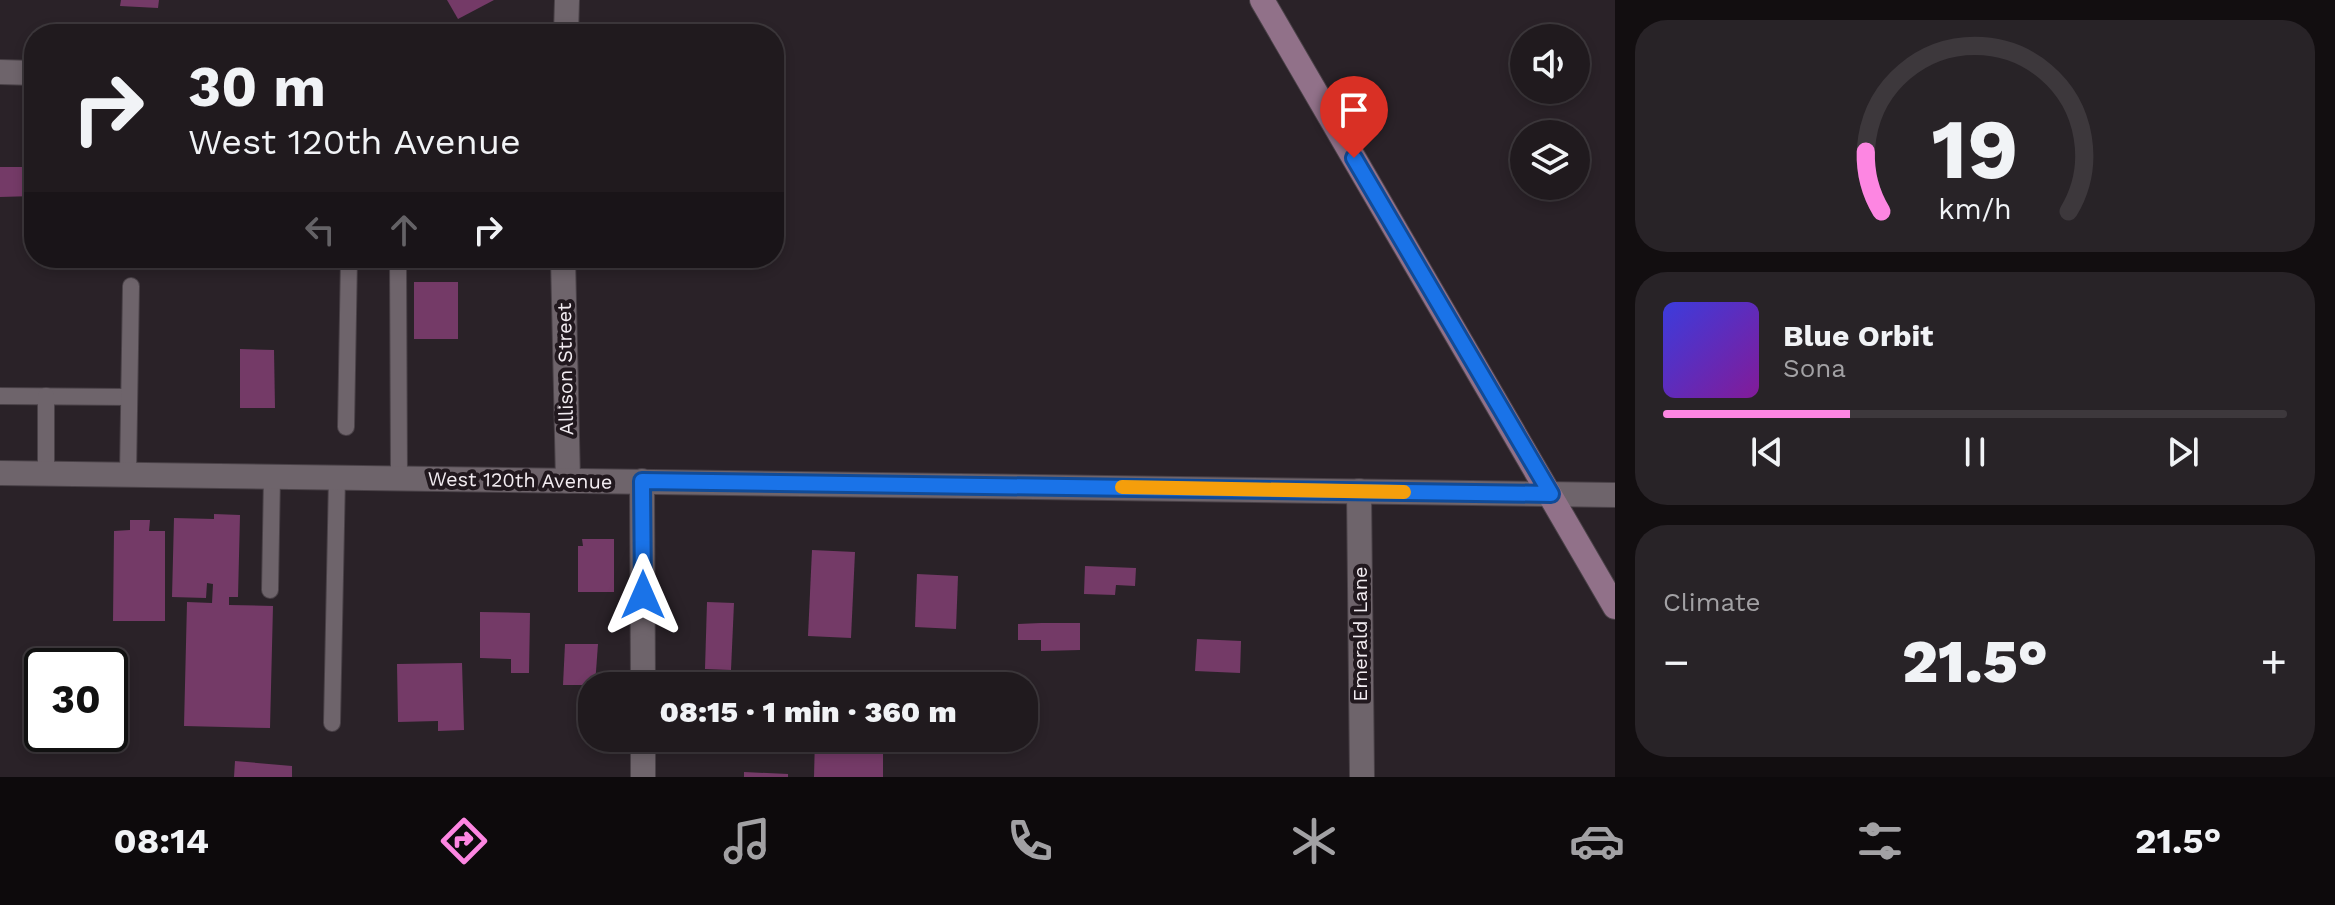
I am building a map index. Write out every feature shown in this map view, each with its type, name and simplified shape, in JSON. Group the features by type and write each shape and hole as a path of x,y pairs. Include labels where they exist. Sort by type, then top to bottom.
{"street":[{"path":"566,24 567,0"},
{"path":"1262,0 1615,607"},
{"path":"0,72 24,73"},
{"name":"Allison Street","path":"563,268 568,481"},
{"name":"West 120th Avenue","path":"0,473 1615,495"},
{"path":"642,481 643,672"},
{"name":"Emerald Lane","path":"1359,491 1362,777"},
{"path":"643,752 643,777"}],"lane":[{"path":"346,427 349,268"},
{"path":"398,268 399,478"},
{"path":"128,474 131,286"},
{"path":"0,396 129,397"},
{"path":"46,396 46,473"},
{"path":"270,590 272,476"},
{"path":"332,723 337,477"}],"building":[{"path":"121,0 159,0 158,8 120,6"},
{"path":"447,0 494,0 458,19"},
{"path":"0,167 24,167 24,196 0,197"},
{"path":"414,282 458,282 458,339 414,339"},
{"path":"240,349 274,350 275,408 240,408"},
{"path":"214,514 240,515 238,597 229,597 229,605 273,606 270,728 184,726 187,602 212,603 213,584 207,583 206,598 172,597 174,518 214,519"},
{"path":"130,520 150,520 149,531 165,531 165,621 113,621 114,531 130,530"},
{"path":"582,539 614,539 614,592 578,592 578,546 583,546"},
{"path":"812,550 855,552 851,638 808,636"},
{"path":"1085,566 1136,568 1135,586 1116,585 1115,595 1084,594"},
{"path":"917,574 958,576 956,629 915,627"},
{"path":"707,602 734,603 731,670 705,669"},
{"path":"480,612 530,613 529,673 511,673 511,659 480,658"},
{"path":"1080,623 1080,650 1041,651 1041,640 1018,640 1018,624"},
{"path":"1197,639 1241,641 1240,673 1195,671"},
{"path":"565,644 598,644 596,672 578,672 578,685 563,685"},
{"path":"462,663 464,730 438,731 438,721 398,722 397,664"},
{"path":"815,752 883,752 883,777 814,777"},
{"path":"235,761 292,766 292,777 234,777"},
{"path":"744,772 788,774 788,777 744,777"}],"slow traffic":[{"path":"1122,487 1404,492"}],"route":[{"path":"643,595 642,481 1551,494 1354,158"}]}
